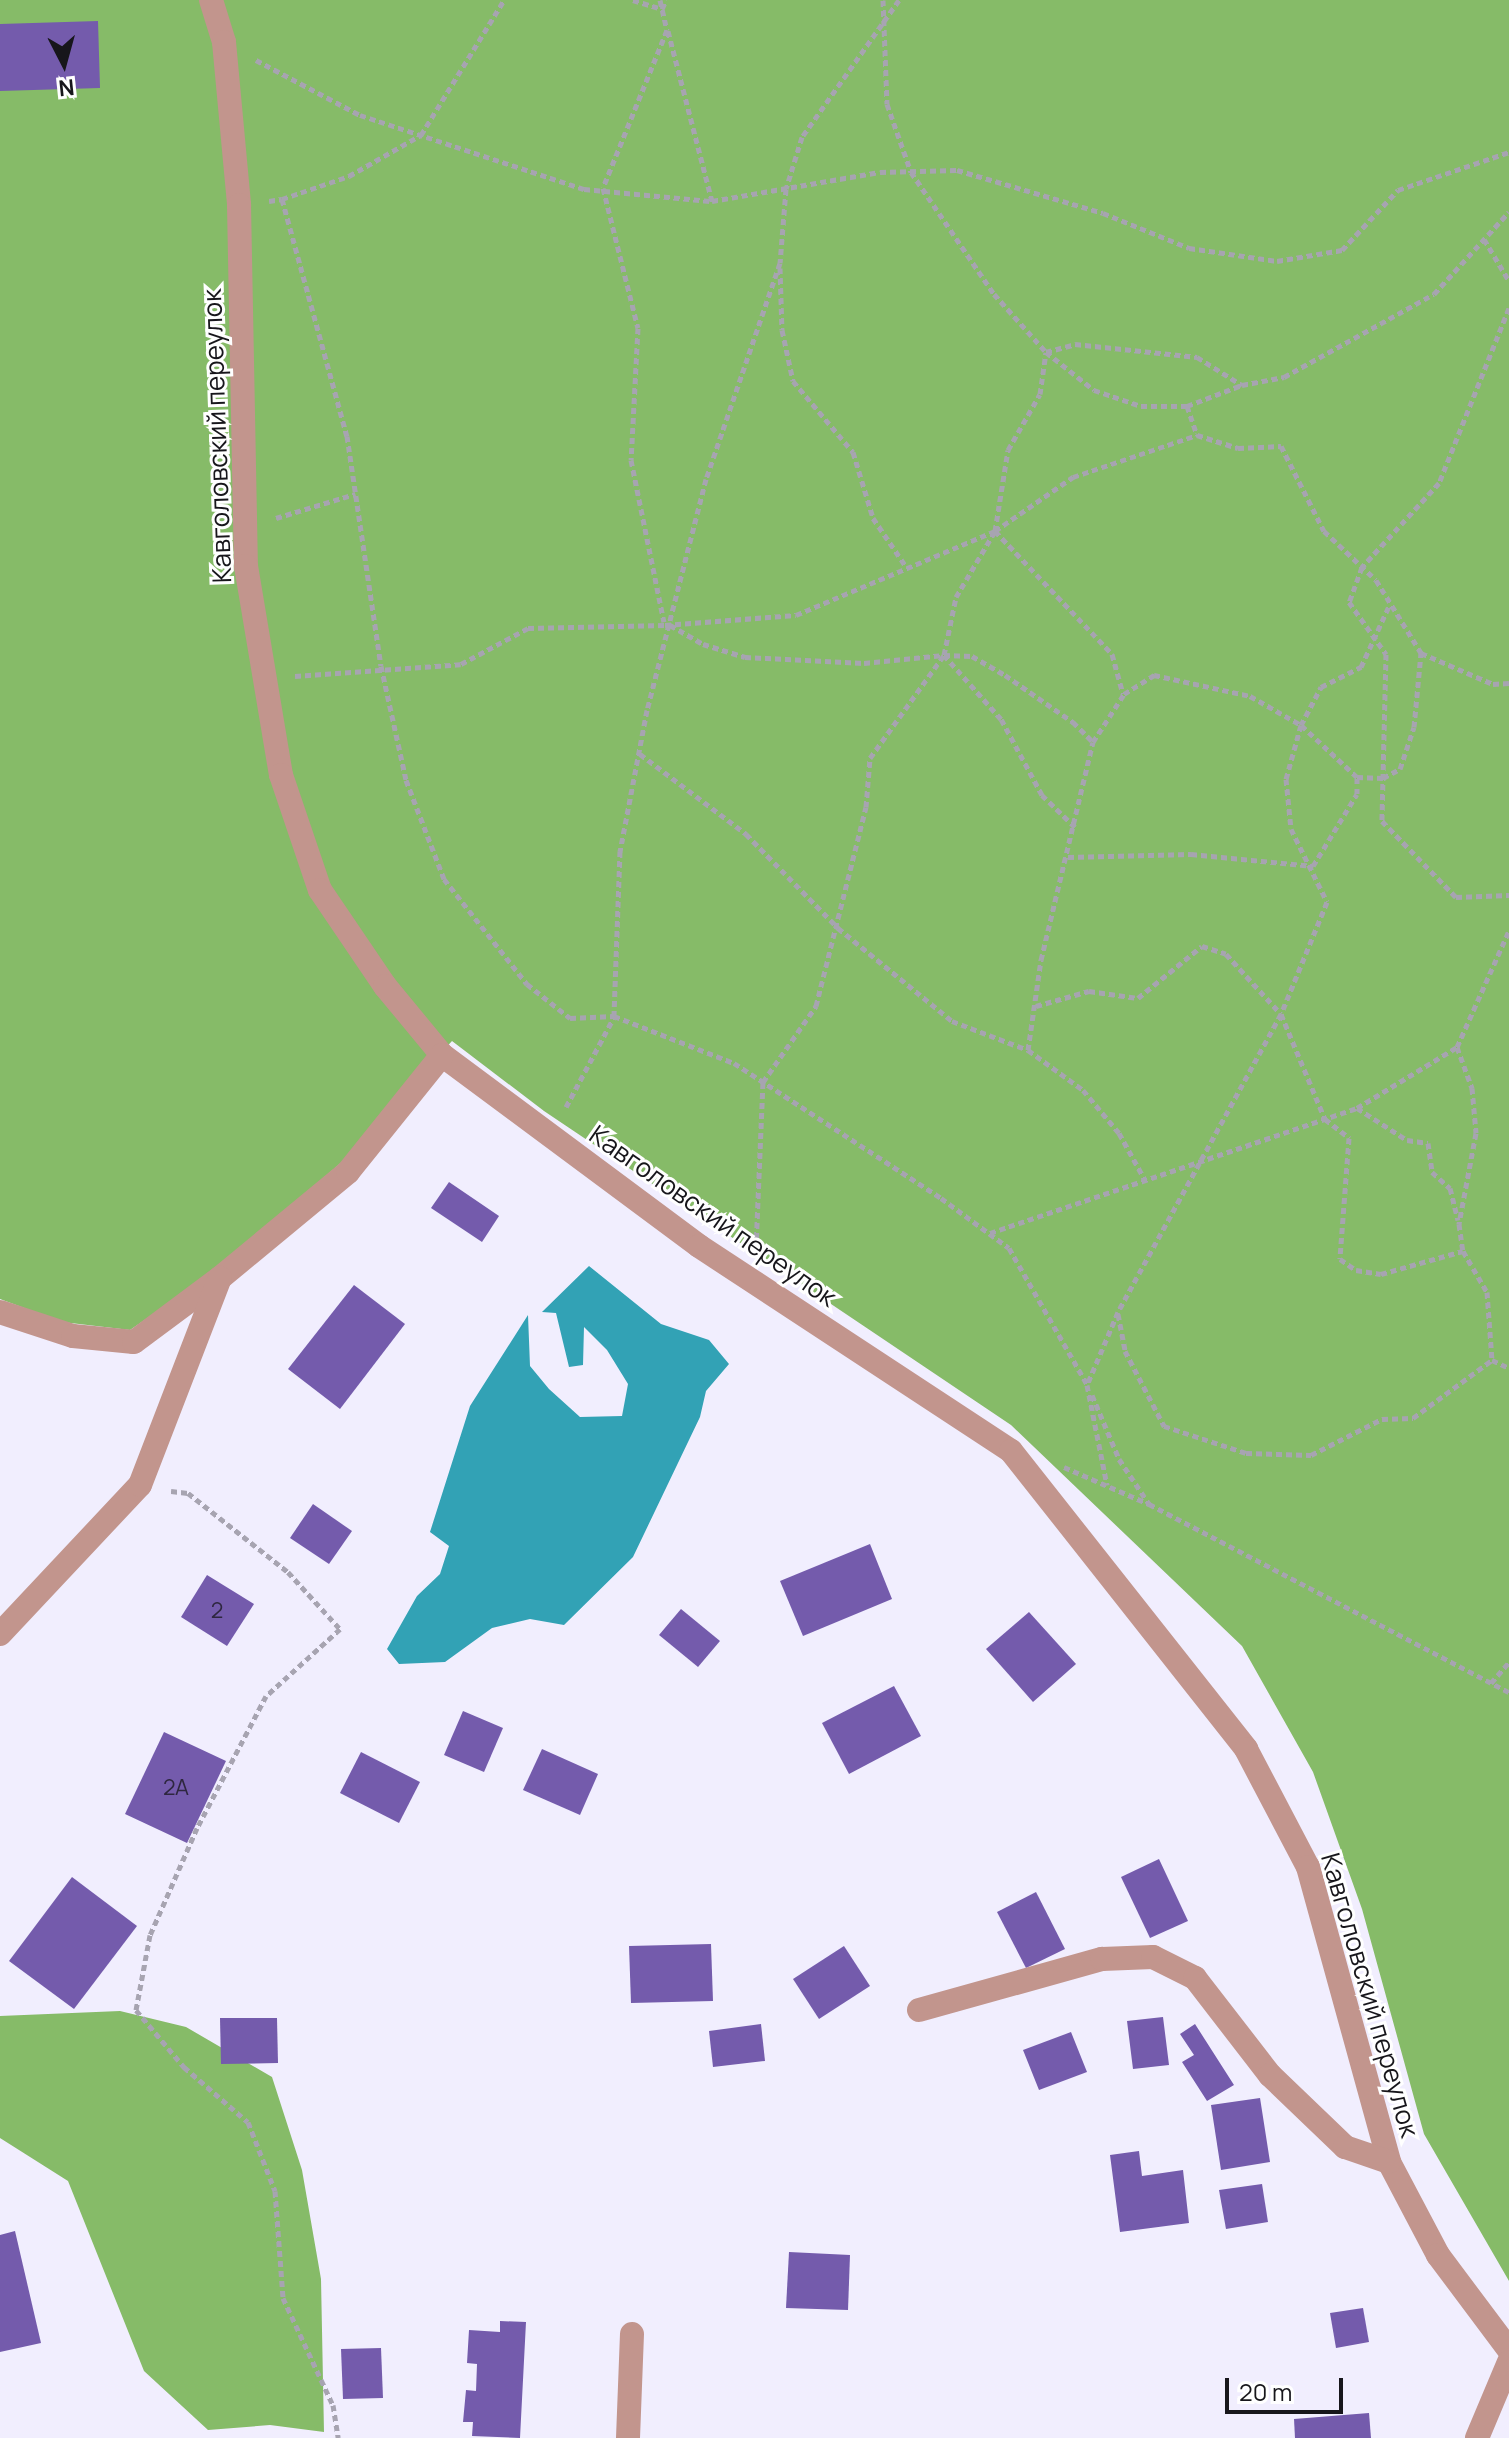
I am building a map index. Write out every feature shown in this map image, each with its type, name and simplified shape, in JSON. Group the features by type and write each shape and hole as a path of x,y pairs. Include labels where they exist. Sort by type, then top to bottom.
{"street":[{"name":"Кавголовский переулок","path":"211,0 224,42 239,205 244,528 281,775 320,890 385,986 442,1055 755,1283 1011,1451 1246,1749 1302,1854 1389,2162 1438,2255 1509,2350"},
{"path":"0,1312 73,1336 134,1342 220,1278 348,1172 442,1055"},
{"path":"0,1634 140,1485 220,1278"},
{"path":"919,2010 1102,1959 1153,1957 1195,1978 1270,2075 1345,2147 1389,2162"},
{"path":"628,2438 632,2334"},
{"path":"1477,2438 1509,2362"}],"path":[{"path":"239,205 282,199 349,176 421,135 504,0"},
{"path":"633,0 662,9"},
{"path":"660,0 712,201"},
{"path":"662,9 666,0"},
{"path":"883,0 887,104 911,172 994,294 1046,352 1094,390 1141,406 1187,406 1242,385 1284,377 1434,294 1509,212"},
{"path":"899,0 802,137 786,189 780,263 782,330 793,381 853,452 873,518 907,568"},
{"path":"667,30 603,188 638,328 631,460 667,625 703,644 745,657 864,663 944,655 972,656 1073,722 1093,742"},
{"path":"224,42 360,115 584,189 603,188 712,201 911,172 957,170 1103,213 1189,248 1277,261 1342,250 1398,190 1509,152"},
{"path":"282,199 347,436 381,666 406,780 444,879 527,984 570,1018 614,1016 734,1063 1009,1248 1087,1385 1119,1459 1149,1504"},
{"path":"1484,239 1509,281"},
{"path":"551,1135 614,1016 620,851 667,625 706,479 780,263"},
{"path":"1509,308 1439,483 1362,567 1349,602 1386,654 1382,821 1456,897 1509,895"},
{"path":"1046,352 1075,344 1197,357 1242,385"},
{"path":"755,1283 763,1082 816,1006 866,807 870,758 944,655 956,597 995,531 1008,450 1040,394 1046,352"},
{"path":"1187,406 1197,435"},
{"path":"266,680 381,666 461,664 528,628 667,625 796,615 995,531 1073,477 1197,435 1238,448 1281,446 1324,531 1362,567 1390,603 1421,653 1493,684 1509,683"},
{"path":"244,528 355,494"},
{"path":"995,531 1112,654 1124,694"},
{"path":"1107,1485 1087,1385 1118,1312 1281,1014 1327,902 1313,866 1291,829 1286,779 1301,725 1321,687 1361,667 1390,603"},
{"path":"1028,1050 1041,960 1093,742 1124,694 1154,675 1250,696 1301,725 1357,777 1383,778 1400,769 1414,727 1421,653"},
{"path":"944,655 1001,719 1042,795 1075,827"},
{"path":"640,754 746,834 838,928 952,1021 1028,1050 1083,1090 1119,1133 1145,1180"},
{"path":"1313,866 1357,794 1357,777"},
{"path":"1068,857 1191,854 1313,866"},
{"path":"989,1234 1357,1108 1457,1047 1509,931"},
{"path":"1036,1006 1089,991 1138,998 1202,946 1226,954 1281,1014 1325,1119 1349,1138 1340,1259 1356,1270 1381,1274 1463,1251"},
{"path":"1457,1047 1472,1088 1476,1133 1459,1224"},
{"path":"1357,1108 1407,1140 1428,1143 1432,1172 1450,1188 1463,1251 1487,1292 1492,1360"},
{"path":"1118,1312 1125,1351 1164,1426 1246,1453 1311,1455 1382,1419 1413,1418 1492,1360"},
{"path":"1492,1360 1509,1368"},
{"path":"1011,1451 1107,1485 1149,1504 1509,1692"},
{"path":"140,1485 188,1493 288,1572 340,1629 266,1696 197,1828 150,1935 136,2010 184,2067 248,2122 275,2191 283,2298 333,2405 338,2438"},
{"path":"1491,1683 1509,1662"}],"green space":[{"path":"0,0 1509,0 1509,2281 1424,2134 1362,1909 1313,1772 1242,1646 1011,1425 544,1111 452,1041 343,1161 216,1271 130,1330 62,1322 0,1299"},
{"path":"120,2011 186,2027 272,2077 302,2170 321,2279 324,2432 270,2425 208,2430 144,2371 68,2181 0,2138 0,2016"}],"water":[{"path":"589,1266 661,1324 709,1340 729,1364 706,1391 700,1417 633,1557 564,1625 530,1619 492,1628 445,1662 399,1664 387,1649 417,1596 440,1574 449,1546 430,1532 470,1406 528,1315 530,1366 549,1389 580,1417 622,1416 628,1384 607,1350 584,1327 583,1365 569,1367 556,1313 542,1312"}],"building":[{"path":"98,21 100,88 0,91 0,24"},
{"path":"449,1182 499,1216 482,1242 431,1208"},
{"path":"354,1285 405,1324 340,1409 288,1369"},
{"path":"313,1504 352,1531 329,1564 290,1538"},
{"path":"870,1544 892,1599 803,1636 780,1581"},
{"path":"207,1575 254,1604 227,1646 181,1617"},
{"path":"681,1609 720,1641 698,1667 659,1635"},
{"path":"1029,1612 1076,1664 1033,1702 986,1649"},
{"path":"894,1686 921,1736 849,1774 822,1723"},
{"path":"463,1711 503,1728 484,1772 444,1755"},
{"path":"164,1732 226,1761 187,1843 125,1814"},
{"path":"542,1749 598,1774 580,1815 523,1790"},
{"path":"361,1752 420,1782 399,1823 340,1793"},
{"path":"1159,1859 1188,1921 1150,1938 1121,1877"},
{"path":"72,1877 137,1926 74,2009 9,1961"},
{"path":"1036,1892 1065,1949 1026,1968 997,1912"},
{"path":"711,1944 713,2001 631,2003 629,1946"},
{"path":"844,1946 870,1986 819,2019 793,1979"},
{"path":"1163,2017 1169,2065 1133,2069 1127,2021"},
{"path":"220,2018 277,2018 278,2063 221,2064"},
{"path":"761,2024 765,2061 713,2067 709,2031"},
{"path":"1195,2024 1234,2085 1207,2101 1182,2062 1194,2055 1180,2034"},
{"path":"1071,2032 1087,2072 1039,2090 1023,2050"},
{"path":"1260,2098 1270,2162 1221,2170 1211,2105"},
{"path":"1139,2151 1142,2176 1183,2170 1189,2223 1120,2232 1110,2155"},
{"path":"1262,2184 1268,2222 1226,2229 1219,2190"},
{"path":"15,2231 41,2343 0,2352 0,2235"},
{"path":"789,2252 850,2255 848,2310 786,2308"},
{"path":"1363,2308 1369,2342 1336,2348 1330,2313"},
{"path":"500,2321 526,2322 520,2438 472,2436 473,2422 463,2422 466,2390 476,2391 477,2364 467,2363 469,2330 500,2332"},
{"path":"381,2348 383,2398 343,2399 341,2349"},
{"path":"1369,2413 1371,2438 1295,2438 1294,2419"}]}
